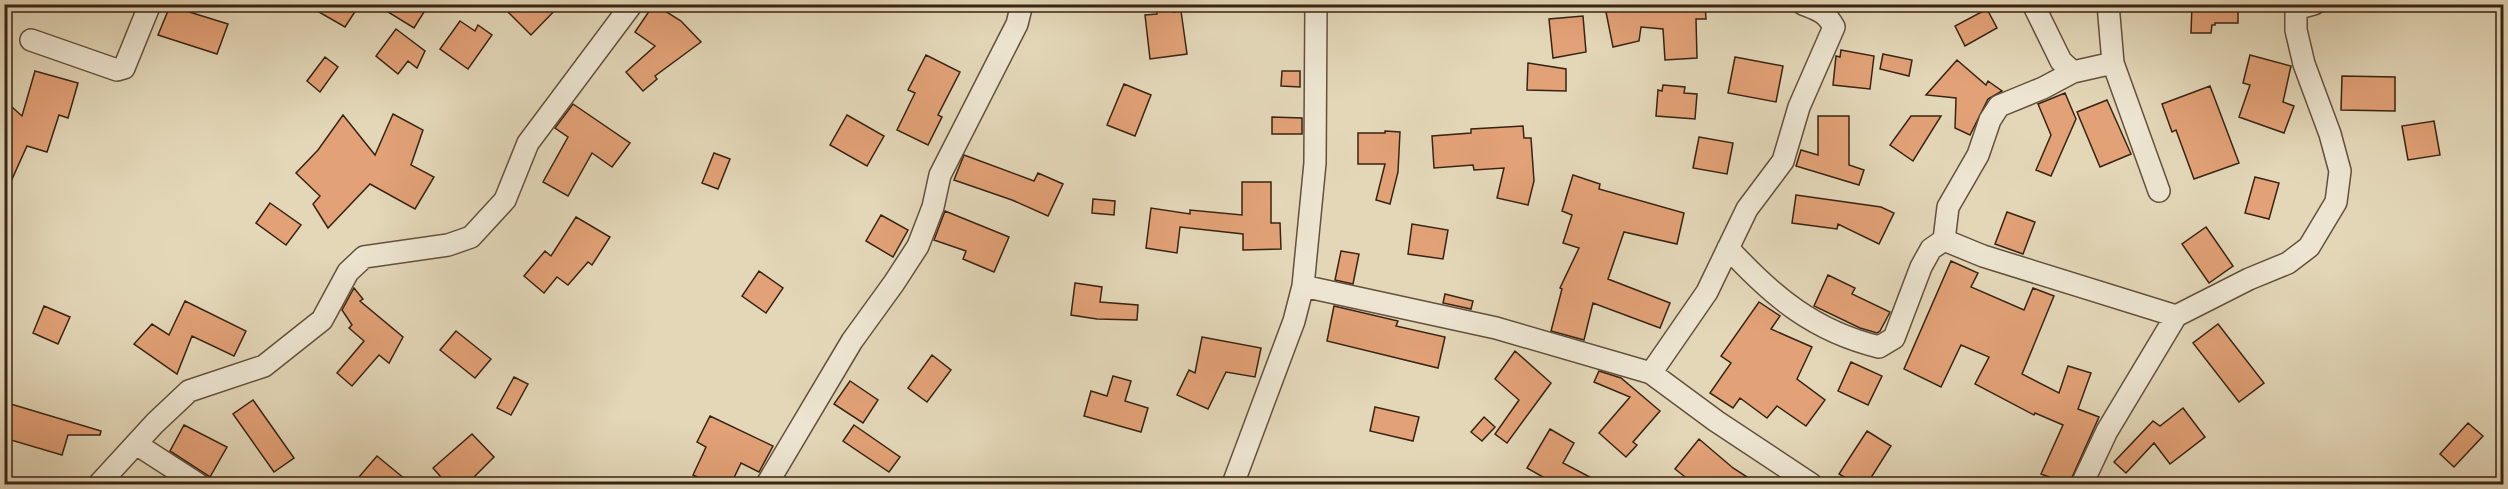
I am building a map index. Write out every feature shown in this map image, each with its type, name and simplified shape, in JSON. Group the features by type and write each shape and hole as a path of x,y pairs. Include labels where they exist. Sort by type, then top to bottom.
{"street":[{"path":"31,40 117,70 124,68 150,4"},
{"path":"99,484 155,423 189,391 264,366 322,320 348,272 364,257 448,245 471,237 505,200 528,143 632,4"},
{"path":"767,484 852,342 918,246 933,207 940,176 1017,24 1022,4"},
{"path":"1233,484 1294,321 1303,286 1315,163 1316,4"},
{"path":"1651,373 1707,292 1747,209 1783,161 1799,108 1834,27 1828,15 1803,4"},
{"path":"2033,4 2061,61 2073,72"},
{"path":"2108,4 2113,63 2159,191"},
{"path":"2082,484 2107,431 2176,316 2249,279 2288,263 2309,247 2336,202 2340,171 2330,134 2304,64 2296,30 2300,6"},
{"path":"1728,248 1781,301 1815,323 1842,336 1880,347 1894,338 1921,267 1931,249 1944,240 1948,207 1978,155 1990,120 1999,106 2043,88 2073,72 2113,63"},
{"path":"1944,240 1983,256 2176,316"},
{"path":"1303,286 1496,328 1651,373 1716,421 1811,484"},
{"path":"136,444 198,484"}],"building":[{"path":"305,4 360,4 345,27"},
{"path":"375,4 429,4 414,28"},
{"path":"500,4 561,4 531,35"},
{"path":"654,4 681,21 701,42 655,76 657,79 643,91 626,72 655,46 635,32"},
{"path":"1172,4 1173,12 1181,11 1187,54 1150,59 1145,15 1157,14 1156,6"},
{"path":"1620,4 1705,4 1706,19 1696,19 1697,58 1665,60 1663,29 1641,27 1639,41 1613,47 1605,7"},
{"path":"2192,5 2238,5 2238,23 2215,23 2212,25 2211,33 2191,33"},
{"path":"170,6 228,24 217,54 158,35"},
{"path":"1987,9 1997,28 1965,46 1955,26"},
{"path":"1583,16 1586,52 1553,58 1549,19"},
{"path":"460,21 475,31 478,25 492,35 468,69 440,49"},
{"path":"396,29 425,51 417,68 408,61 398,74 376,56"},
{"path":"1841,50 1874,56 1870,89 1833,85 1836,56 1840,57"},
{"path":"1883,54 1912,60 1909,76 1880,69"},
{"path":"926,55 960,72 938,115 942,117 928,145 897,130 915,93 908,90"},
{"path":"2250,55 2291,66 2283,102 2294,106 2284,133 2239,117 2250,85 2243,83"},
{"path":"325,57 338,67 320,92 307,81"},
{"path":"1735,57 1783,66 1776,102 1728,93"},
{"path":"1957,60 1986,85 1988,81 2002,91 1988,99 1970,135 1955,128 1956,98 1926,95"},
{"path":"1528,63 1566,69 1566,91 1527,90"},
{"path":"35,71 78,83 68,118 59,115 47,152 27,146 4,197 4,100 22,116"},
{"path":"1282,71 1300,71 1300,87 1281,86"},
{"path":"2342,76 2395,77 2395,111 2341,110"},
{"path":"1124,84 1151,95 1135,136 1107,125"},
{"path":"1663,85 1685,87 1684,93 1697,94 1695,119 1656,116 1658,90 1662,91"},
{"path":"2210,86 2239,163 2194,179 2176,130 2172,132 2162,104"},
{"path":"2065,93 2076,119 2051,176 2036,170 2051,135 2038,104"},
{"path":"2107,100 2131,154 2100,167 2077,112"},
{"path":"573,104 630,143 612,167 592,153 568,196 543,182 568,137 555,128"},
{"path":"393,114 423,130 411,165 434,177 415,209 370,184 328,228 313,204 320,196 296,173 318,150 343,115 375,155"},
{"path":"847,115 884,136 867,166 830,145"},
{"path":"1818,116 1849,116 1849,165 1864,170 1859,185 1796,166 1801,150 1818,155"},
{"path":"1911,116 1941,116 1913,161 1890,145"},
{"path":"1272,117 1302,118 1302,134 1272,134"},
{"path":"2434,121 2440,155 2408,160 2402,126"},
{"path":"1523,126 1524,138 1531,138 1534,181 1528,205 1497,198 1504,168 1474,170 1473,165 1434,168 1432,136 1471,133 1471,129"},
{"path":"1385,131 1400,132 1398,172 1390,204 1376,200 1385,164 1358,164 1358,133 1385,133"},
{"path":"1699,137 1733,143 1727,174 1693,168"},
{"path":"714,153 730,159 718,189 702,183"},
{"path":"964,155 1034,181 1038,173 1063,184 1048,216 1012,200 954,180"},
{"path":"1573,175 1600,184 1599,189 1684,213 1677,244 1624,232 1608,279 1670,303 1660,328 1593,303 1584,340 1551,331 1562,289 1560,288 1579,248 1563,243 1572,215 1562,211"},
{"path":"2255,177 2279,183 2269,219 2245,213"},
{"path":"1242,182 1271,182 1271,223 1280,223 1281,249 1243,250 1243,234 1180,227 1177,253 1146,248 1151,208 1190,214 1190,210 1242,215"},
{"path":"1796,195 1881,207 1894,213 1879,244 1838,224 1837,229 1792,223"},
{"path":"1093,199 1115,201 1114,215 1092,213"},
{"path":"270,203 301,225 286,245 256,223"},
{"path":"945,211 1009,237 994,272 963,259 966,251 934,240"},
{"path":"2007,212 2035,222 2023,254 1995,244"},
{"path":"881,215 908,230 893,257 866,241"},
{"path":"576,217 610,237 592,265 588,262 568,285 557,277 544,293 524,276 545,251 551,256"},
{"path":"1412,224 1448,230 1443,259 1408,254"},
{"path":"2206,227 2233,266 2209,283 2182,244"},
{"path":"1341,251 1359,254 1353,284 1335,280"},
{"path":"1951,261 1978,273 1971,287 2024,310 2033,288 2054,296 2022,374 2059,393 2068,366 2091,373 2078,409 2099,417 2069,484 2041,474 2063,425 2035,413 2034,415 1975,384 1989,357 1961,345 1941,387 1904,369"},
{"path":"759,271 783,288 766,313 742,296"},
{"path":"1828,275 1855,288 1852,294 1890,312 1880,331 1877,333 1860,328 1814,306"},
{"path":"1075,283 1102,287 1100,302 1138,305 1137,320 1097,319 1071,315"},
{"path":"354,288 363,299 360,301 403,337 389,363 379,355 352,386 337,373 364,341 349,328 352,325 342,310"},
{"path":"1445,294 1473,301 1471,309 1443,303"},
{"path":"185,301 246,331 234,356 192,336 177,374 134,344 152,324 169,335"},
{"path":"1759,302 1780,316 1771,329 1812,347 1797,379 1825,400 1806,426 1777,406 1767,418 1740,398 1733,408 1710,393 1731,363 1721,356"},
{"path":"44,306 70,317 58,344 33,333"},
{"path":"1334,306 1398,321 1396,326 1445,337 1438,368 1327,341"},
{"path":"2218,324 2264,383 2239,402 2193,343"},
{"path":"456,331 491,359 475,378 440,350"},
{"path":"1202,337 1261,348 1255,377 1226,372 1208,409 1177,395 1189,370 1195,373"},
{"path":"1515,351 1551,383 1507,443 1495,434 1519,400 1495,379"},
{"path":"932,355 951,370 927,402 908,388"},
{"path":"1851,362 1882,376 1868,405 1838,391"},
{"path":"1599,371 1621,378 1660,411 1633,442 1637,445 1626,457 1599,433 1630,397 1594,382"},
{"path":"1113,376 1131,381 1125,401 1148,408 1141,432 1084,416 1091,391 1107,396"},
{"path":"514,377 528,384 511,415 497,408"},
{"path":"850,381 878,400 863,423 834,404"},
{"path":"253,400 294,458 274,472 233,414"},
{"path":"4,402 101,431 100,435 68,435 62,455 4,438"},
{"path":"1375,407 1419,417 1413,441 1370,431"},
{"path":"2183,408 2205,437 2170,464 2154,443 2126,473 2114,462 2153,421 2160,426"},
{"path":"710,416 773,446 759,472 741,463 731,484 714,484 693,475 706,447 697,442"},
{"path":"1484,417 1495,427 1482,441 1471,432"},
{"path":"2468,423 2483,436 2454,467 2440,454"},
{"path":"184,425 227,447 210,477 170,451"},
{"path":"854,425 900,457 889,472 843,441"},
{"path":"1550,429 1574,443 1563,463 1603,484 1555,484 1527,468"},
{"path":"1867,431 1891,446 1867,484 1856,484 1839,474"},
{"path":"472,434 494,457 467,484 447,484 433,468"},
{"path":"1699,439 1733,468 1758,484 1694,484 1675,469"},
{"path":"377,456 411,484 353,484"}]}
